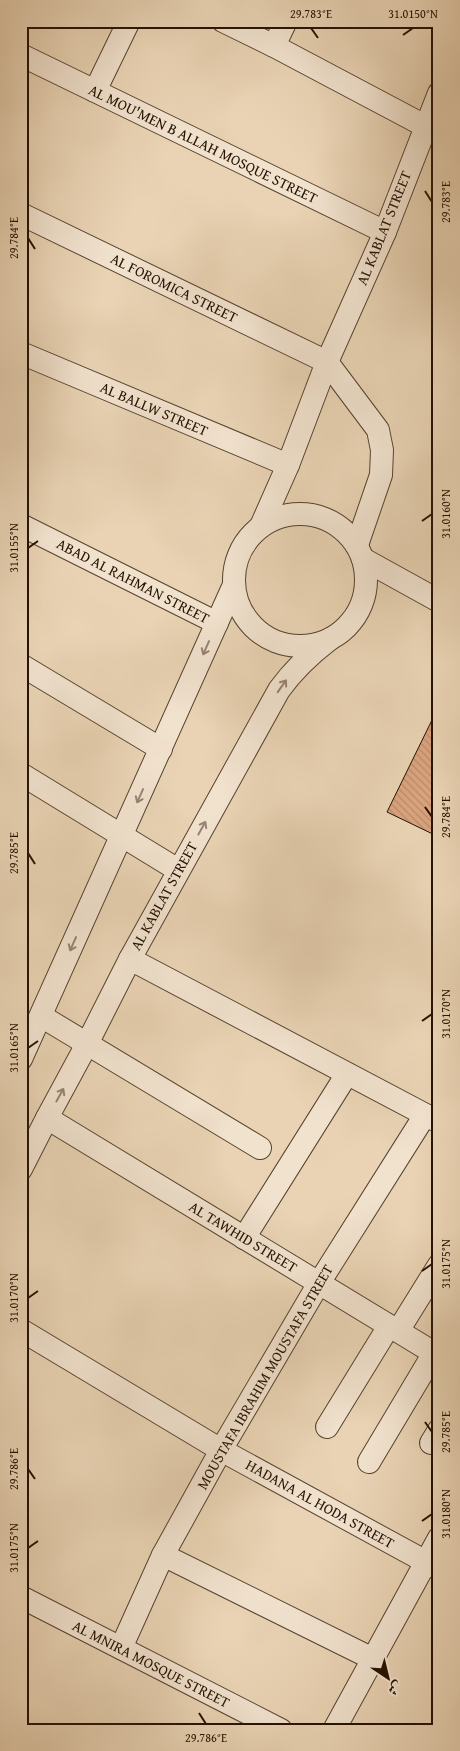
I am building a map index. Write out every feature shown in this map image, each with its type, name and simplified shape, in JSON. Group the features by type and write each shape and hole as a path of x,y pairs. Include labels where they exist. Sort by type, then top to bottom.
{"street":[{"path":"95,91 129,21"},
{"path":"223,21 425,126"},
{"path":"274,46 286,21"},
{"name":"AL MOU'MEN B ALLAH MOSQUE STREET","path":"21,55 384,232"},
{"name":"AL KABLAT STREET","path":"261,526 288,466 327,362 384,232 439,93"},
{"name":"AL FOROMICA STREET","path":"21,214 327,362"},
{"name":"AL BALLW STREET","path":"21,353 288,466"},
{"path":"327,362 378,430 382,450 381,475 360,552"},
{"path":"290,514 306,514 321,517 335,523 347,533 360,552 366,575 366,590 362,606 343,631 330,640 315,645 299,647 283,645 268,639 254,629 244,617 237,603 233,587 233,573 239,553 250,536 261,526 275,519 290,514"},
{"name":"ABAD AL RAHMAN STREET","path":"21,525 217,623"},
{"path":"360,552 439,601"},
{"path":"21,1059 233,587"},
{"name":"AL KABLAT STREET","path":"21,1169 88,1044 130,959 279,690 293,670 310,654 330,640"},
{"path":"21,665 161,749"},
{"path":"21,774 178,870"},
{"path":"130,959 432,1118"},
{"path":"41,1016 260,1148"},
{"path":"244,1238 347,1074"},
{"name":"AL TAWHID STREET","path":"47,1118 436,1354"},
{"name":"MOUSTAFA IBRAHIM MOUSTAFA STREET","path":"121,1648 163,1555 221,1450 320,1283 432,1118"},
{"path":"327,1427 439,1265"},
{"name":"HADANA AL HODA STREET","path":"21,1330 221,1450 432,1565"},
{"path":"369,1462 436,1354"},
{"path":"334,1730 373,1658 432,1565 439,1538"},
{"path":"163,1555 373,1658"},
{"name":"AL MNIRA MOSQUE STREET","path":"21,1597 281,1730"}],"building":[{"path":"432,720 439,723 439,837 387,812"}]}
